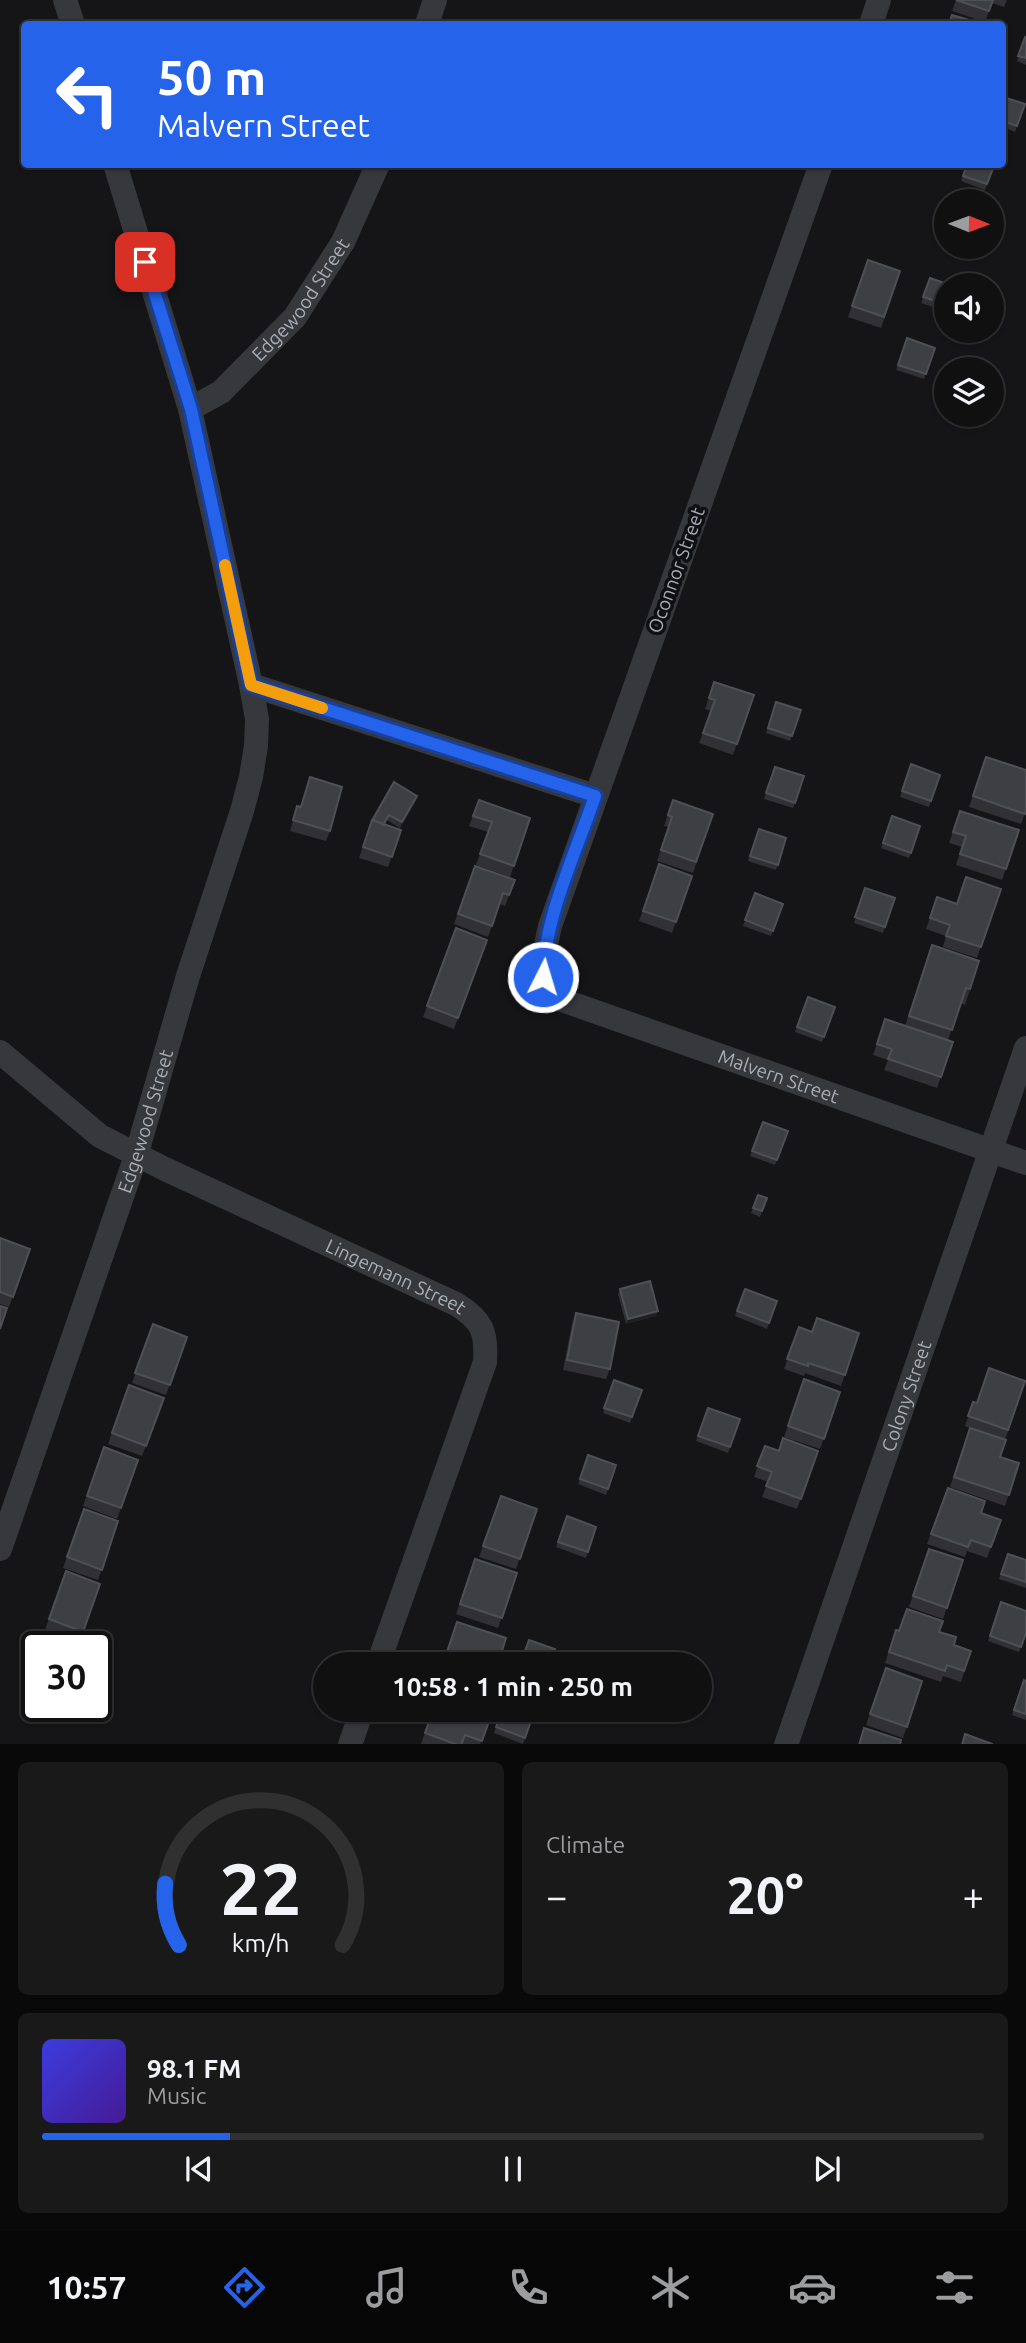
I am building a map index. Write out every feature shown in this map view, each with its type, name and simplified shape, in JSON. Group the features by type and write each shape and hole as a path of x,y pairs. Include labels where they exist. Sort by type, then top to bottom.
{"street":[{"path":"65,0 71,21"},
{"path":"427,21 435,0"},
{"path":"872,21 879,0"},
{"name":"Edgewood Street","path":"0,1549 136,1156 188,976 251,778 256,746 257,719 251,685 191,409 117,168"},
{"name":"Edgewood Street","path":"191,409 221,392 295,317 343,242 376,168"},
{"name":"Oconnor Street","path":"543,977 544,954 550,926 820,168"},
{"path":"251,685 595,796"},
{"name":"Malvern Street","path":"543,977 549,990 559,999 1026,1163"},
{"name":"Colony Street","path":"786,1744 1026,1048"},
{"name":"Lingemann Street","path":"0,1052 100,1136 136,1156 457,1304 471,1313 482,1326 486,1343 485,1362 382,1652"},
{"path":"350,1744 358,1722"}],"building":[{"path":"956,0 993,0 989,11"},
{"path":"952,15 973,21 950,21"},
{"path":"1026,38 1026,58 1018,56"},
{"path":"1006,98 1025,104 1017,126 1006,122"},
{"path":"966,168 993,168 987,184 963,176"},
{"path":"868,260 900,271 884,317 852,306"},
{"path":"930,278 934,279 934,301 923,297"},
{"path":"907,338 935,348 926,374 898,365"},
{"path":"714,682 754,695 737,744 703,733 715,700 709,698"},
{"path":"776,702 801,710 792,736 768,728"},
{"path":"986,757 1026,770 1025,814 973,796"},
{"path":"911,764 940,775 931,801 902,791"},
{"path":"775,767 804,776 795,803 766,793"},
{"path":"310,777 342,787 330,831 293,820 297,806 301,807"},
{"path":"394,782 417,796 402,822 389,815 383,825 373,819"},
{"path":"479,800 530,818 514,866 480,854 492,822 473,816"},
{"path":"673,800 713,814 696,862 661,850 672,817 668,815"},
{"path":"960,811 1019,830 1006,869 960,854 966,836 953,832"},
{"path":"892,816 920,826 911,853 883,843"},
{"path":"372,820 401,830 392,857 363,847"},
{"path":"759,829 786,838 778,865 750,856"},
{"path":"659,864 692,876 676,922 643,911"},
{"path":"475,866 515,880 509,895 503,893 492,926 458,914"},
{"path":"966,877 1001,889 981,947 946,936 950,925 930,918 937,897 957,904"},
{"path":"865,888 895,898 885,927 855,917"},
{"path":"755,893 783,904 773,931 745,920"},
{"path":"456,928 487,940 458,1018 427,1006"},
{"path":"932,945 979,961 970,989 966,988 952,1030 909,1016"},
{"path":"808,997 835,1007 824,1037 797,1027"},
{"path":"885,1019 953,1042 941,1077 888,1059 892,1049 877,1044"},
{"path":"763,1122 788,1131 777,1160 752,1151"},
{"path":"758,1195 767,1198 762,1211 753,1208"},
{"path":"0,1238 30,1249 13,1297 0,1292"},
{"path":"650,1281 658,1311 628,1319 620,1289"},
{"path":"745,1289 777,1301 769,1323 737,1311"},
{"path":"0,1306 7,1308 0,1329"},
{"path":"576,1313 619,1322 610,1369 567,1360"},
{"path":"817,1318 859,1333 845,1375 787,1359 799,1327 812,1332"},
{"path":"153,1324 187,1337 170,1385 135,1373"},
{"path":"989,1368 1025,1381 1008,1430 968,1416 973,1402 977,1403"},
{"path":"804,1379 840,1392 824,1439 788,1426"},
{"path":"614,1380 642,1390 632,1417 604,1408"},
{"path":"129,1385 164,1398 146,1446 112,1433"},
{"path":"708,1408 740,1419 730,1447 698,1436"},
{"path":"970,1428 1006,1440 1000,1457 1019,1463 1009,1495 954,1477"},
{"path":"783,1438 818,1451 801,1499 766,1486 772,1472 757,1466 765,1446 779,1451"},
{"path":"104,1447 138,1460 121,1508 87,1496"},
{"path":"588,1455 616,1465 608,1489 580,1479"},
{"path":"948,1488 985,1501 981,1513 1001,1520 991,1547 971,1540 968,1547 931,1534"},
{"path":"501,1496 537,1509 520,1559 483,1546"},
{"path":"84,1509 118,1521 102,1570 67,1557"},
{"path":"567,1516 596,1527 588,1552 558,1542"},
{"path":"929,1549 963,1560 947,1608 913,1596"},
{"path":"1008,1554 1026,1560 1026,1582 1001,1574"},
{"path":"475,1559 517,1573 502,1618 460,1604"},
{"path":"66,1571 100,1584 83,1631 49,1619"},
{"path":"1001,1602 1026,1611 1026,1633 1021,1647 990,1636"},
{"path":"907,1609 943,1621 939,1632 956,1637 954,1645 971,1651 964,1671 947,1665 945,1671 889,1652"},
{"path":"457,1622 506,1638 502,1652 447,1652"},
{"path":"529,1640 555,1649 554,1652 525,1652"},
{"path":"886,1668 922,1681 907,1727 870,1714"},
{"path":"1024,1680 1026,1681 1026,1714 1014,1710"},
{"path":"429,1722 489,1722 482,1741 465,1735 461,1744 425,1733"},
{"path":"498,1722 531,1722 525,1738 496,1727"},
{"path":"864,1728 901,1740 900,1744 859,1744"},
{"path":"965,1734 992,1744 962,1744"}],"slow traffic":[{"path":"225,565 251,685 322,708"}],"route":[{"path":"145,262 191,409 251,685 595,796 550,926 544,954 543,977"}]}
